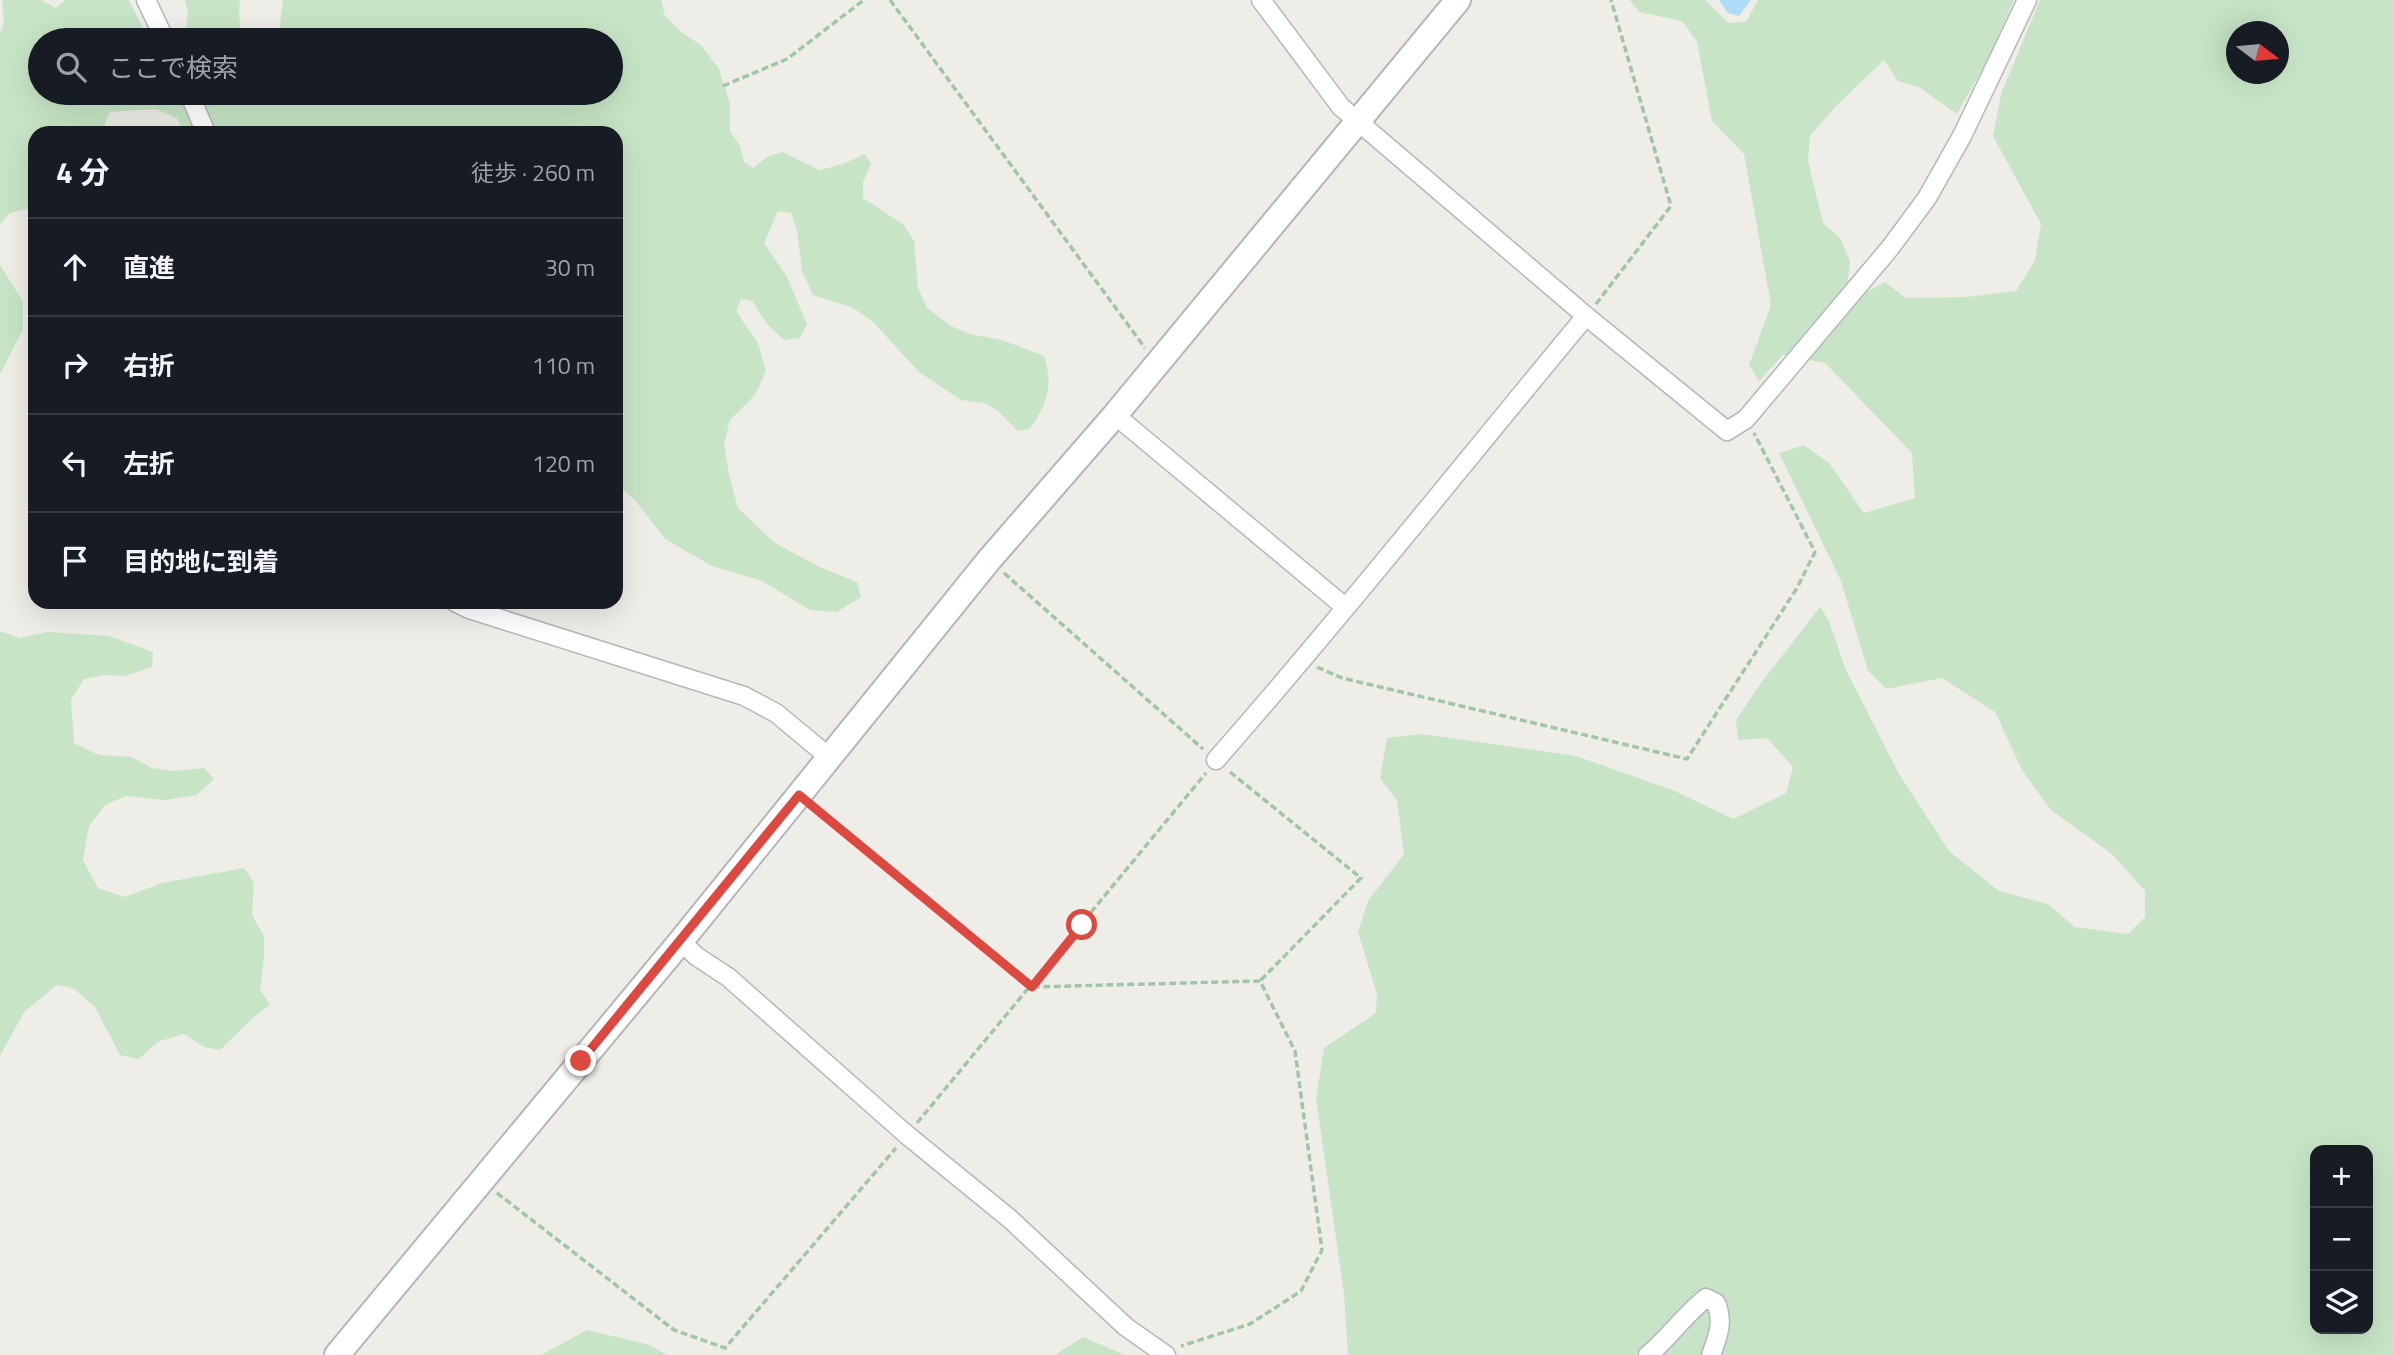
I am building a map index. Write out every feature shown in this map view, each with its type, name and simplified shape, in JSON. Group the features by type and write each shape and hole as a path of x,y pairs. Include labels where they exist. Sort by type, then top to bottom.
{"street":[{"path":"146,0 159,28"},
{"path":"1261,0 1341,107 1586,316 1727,431 1746,419 1890,248 1927,198 1962,136 2027,0"},
{"path":"337,1355 681,941 989,560 1115,415 1458,0"},
{"path":"194,105 203,126"},
{"path":"1216,761 1303,661 1586,316"},
{"path":"1115,415 1345,607"},
{"path":"469,609 744,696 776,712 828,757"},
{"path":"681,941 696,956 729,977 907,1135 1010,1219 1126,1327 1164,1354"},
{"path":"1648,1355 1706,1298 1716,1303 1721,1316 1711,1355"}],"path":[{"path":"723,86 787,59 864,0"},
{"path":"890,0 1145,349 1159,362"},
{"path":"1586,316 1671,206 1611,0"},
{"path":"1303,661 1342,678 1687,759 1797,588 1815,552 1746,419"},
{"path":"799,795 1032,987 1260,981 1361,877 1216,761 989,560"},
{"path":"481,1181 674,1330 725,1348 1032,987 1216,761"},
{"path":"1164,1354 1250,1324 1301,1291 1322,1250 1295,1051 1260,981"}],"green space":[{"path":"2,0 41,0 56,8 65,0 129,0 143,28 28,28 28,105 623,105 623,28 280,28 283,0 661,0 665,16 681,32 701,45 719,69 730,104 730,131 740,146 744,162 753,168 768,156 782,152 820,170 865,154 871,164 863,182 863,198 904,225 914,241 918,288 927,308 951,326 970,334 1002,340 1044,356 1048,377 1045,403 1030,429 1018,431 997,410 984,403 961,400 919,372 873,322 853,308 813,295 802,271 797,230 791,213 778,211 764,243 787,277 807,324 800,338 784,340 768,325 752,301 741,299 736,311 758,343 766,371 755,395 730,420 724,444 738,508 775,543 858,583 861,597 837,612 810,610 762,581 712,566 665,539 635,500 623,490 623,126 181,126 177,118 156,109 110,112 104,126 28,126 28,209 10,213 0,224 0,33 4,23"},
{"path":"185,0 240,0 241,28 186,28 188,11"},
{"path":"1630,0 1705,0 1728,23 1746,22 1758,0 2014,0 1987,61 1957,114 1919,87 1898,81 1884,60 1837,105 1810,136 1808,161 1823,223 1840,238 1850,261 1848,280 1863,294 1885,282 1906,298 1966,297 2016,291 2035,260 2041,224 1993,136 2001,94 2040,0 2394,0 2394,1355 1348,1355 1344,1294 1316,1098 1324,1048 1376,1013 1377,994 1358,932 1368,901 1404,854 1397,801 1380,778 1387,738 1422,734 1576,756 1675,791 1733,819 1786,793 1793,767 1767,738 1738,740 1736,720 1820,607 1829,621 1845,668 1899,774 1949,851 1999,891 2048,904 2075,927 2128,934 2145,917 2145,891 2112,854 2051,810 2022,770 1995,712 1942,678 1886,689 1868,671 1841,581 1779,453 1804,445 1829,463 1864,513 1915,498 1912,453 1825,363 1783,355 1759,381 1749,365 1771,305 1744,154 1712,121 1697,42 1682,21 1639,12"},
{"path":"0,265 23,302 23,329 0,374"},
{"path":"0,631 19,638 47,632 109,636 153,652 152,667 125,676 103,675 84,679 71,700 74,743 99,755 131,757 152,768 174,771 204,768 214,779 197,795 165,800 126,796 105,805 89,826 83,860 98,888 125,897 162,883 244,868 254,883 252,915 264,936 260,989 270,1005 220,1050 204,1047 184,1034 157,1042 139,1059 120,1055 95,1007 73,988 57,985 24,1012 0,1056"},
{"path":"587,1330 650,1345 667,1355 541,1355"},
{"path":"1083,1337 1125,1355 1055,1355"}],"water":[{"path":"1719,0 1751,0 1739,16 1728,13"}],"route":[{"path":"581,1061 799,795 1032,987 1082,925"}]}
